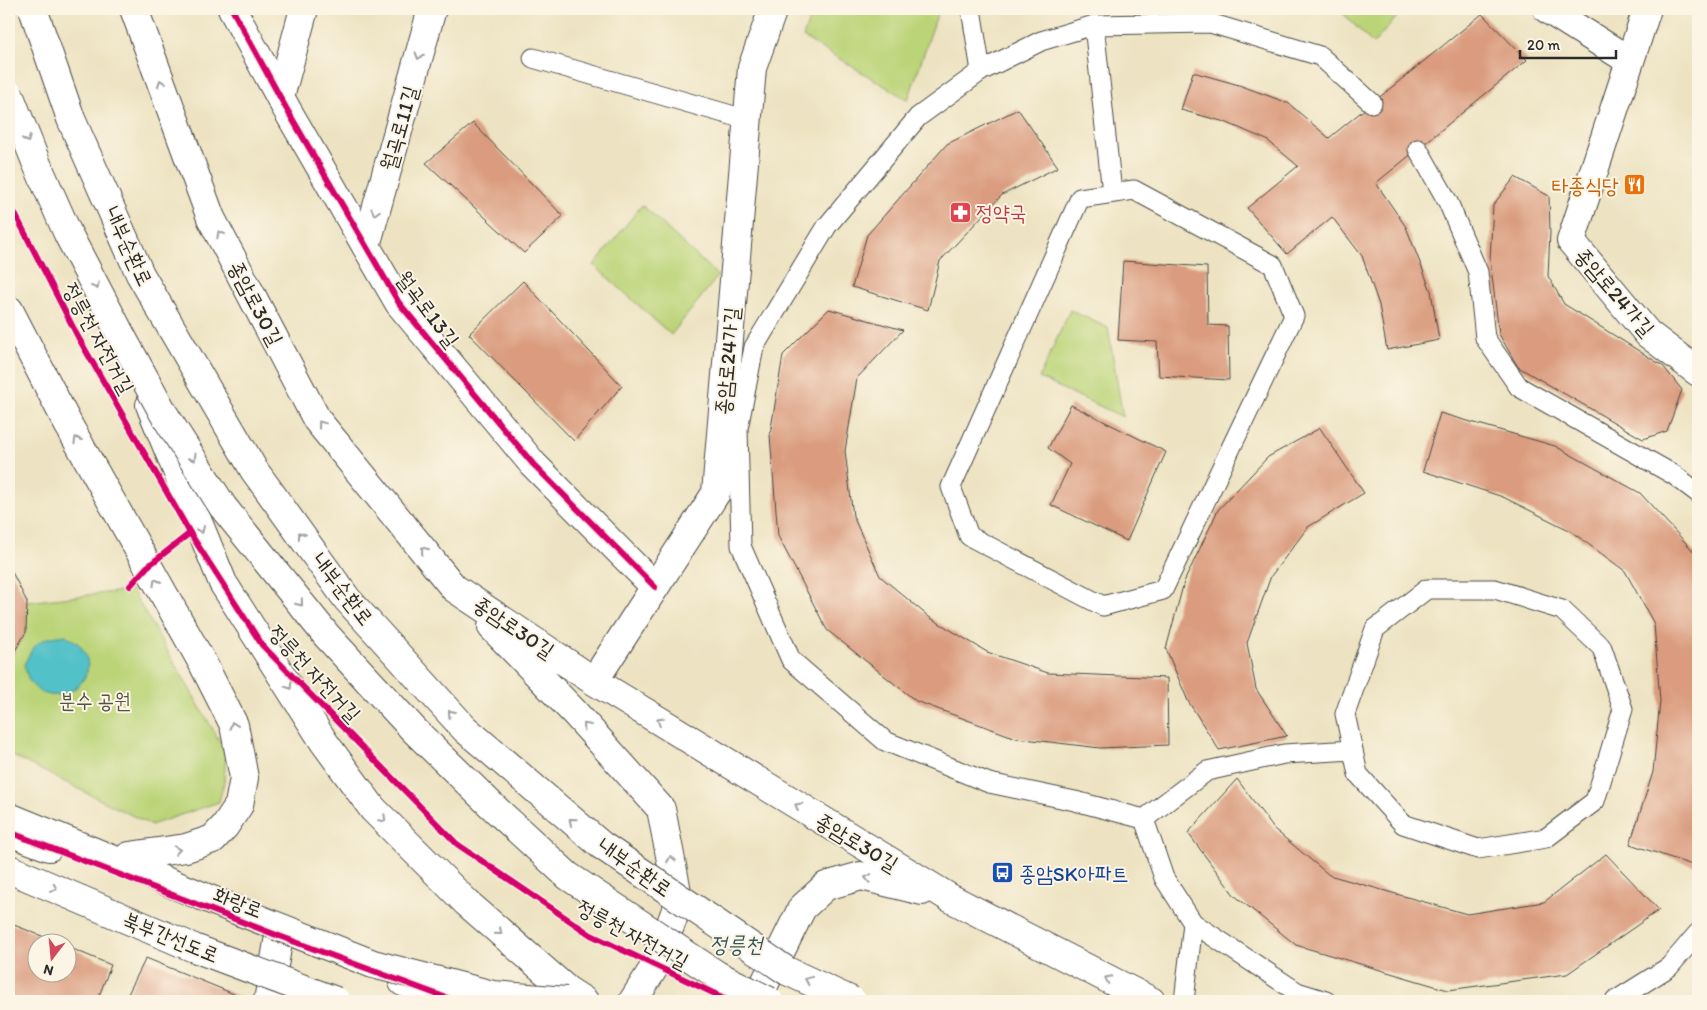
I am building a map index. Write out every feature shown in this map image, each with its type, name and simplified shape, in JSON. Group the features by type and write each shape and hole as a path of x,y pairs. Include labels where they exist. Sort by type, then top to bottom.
{"main road":[{"name":"내부순환로","path":"33,9 71,119 140,274 254,470 347,599 465,729 601,845 787,971 852,1001"},
{"name":"종암로30길","path":"134,9 211,218 317,420 454,588 594,681 950,898 1151,1001"},
{"name":"월곡로13길","path":"232,9 399,303 527,456 655,587"},
{"path":"280,96 304,9"},
{"name":"월곡로11길","path":"366,246 432,9"},
{"name":"종암로24가길","path":"594,681 716,492 752,68 773,9"},
{"path":"1560,11 1630,61 1647,9"},
{"name":"종암로24가길","path":"1630,61 1571,241 1648,334 1695,362"},
{"name":"내부순환로","path":"9,94 36,162 68,234 164,414 223,507 327,636 414,730 568,876 717,975 769,1001"},
{"path":"9,310 70,426 202,662 234,725 244,778 239,805 225,826 213,839 186,848 129,856"},
{"path":"123,339 223,583 324,742 373,809 466,904 567,990 584,1001"},
{"path":"454,588 574,712 661,809 679,902 655,966 633,1001"},
{"path":"9,803 255,909 415,985 490,1001"},
{"path":"9,817 373,964 493,995 566,1001"},
{"name":"화랑로","path":"9,832 279,936 415,985 444,999"},
{"name":"북부간선도로","path":"9,869 194,948 336,1001"},
{"path":"756,1001 802,908 826,886 861,876 950,898"},
{"path":"268,1001 279,936"},
{"path":"415,985 533,1001"}],"lane":[{"path":"971,9 982,71"},
{"path":"1144,820 1075,801 989,783 885,741 791,660 741,546 738,428 754,347 827,226 918,117 982,71 1041,41 1094,25 1210,24 1320,56 1372,103"},
{"path":"1094,25 1112,193"},
{"path":"533,58 748,120"},
{"path":"1418,149 1448,202 1478,272 1485,338 1519,387 1674,475 1698,493"},
{"path":"1134,190 1273,265 1294,316 1163,590 1103,606 969,536 951,488 1080,198 1112,193 1134,190"},
{"path":"1426,589 1495,589 1562,610 1602,648 1623,709 1595,801 1546,838 1478,848 1403,824 1358,774 1353,750 1345,714 1375,629 1426,589"},
{"path":"1144,820 1207,771 1284,754 1353,750"},
{"path":"1144,820 1164,878 1193,923 1297,992 1326,1001"},
{"path":"1184,1001 1193,923"},
{"path":"1615,1001 1669,967 1698,933"}],"green space":[{"path":"813,9 939,9 908,100 803,37"},
{"path":"1339,9 1404,9 1373,44"},
{"path":"642,205 718,276 671,335 594,265"},
{"path":"1070,310 1108,328 1123,417 1039,378"},
{"name":"분수 공원","path":"132,590 226,752 224,782 219,802 151,825 9,754 9,661 26,632 27,602"}],"water":[{"path":"66,635 81,647 87,659 87,671 82,682 73,690 62,695 50,695 39,691 29,680 24,665 39,642 44,639"}],"pier":[{"name":"정릉천","path":"9,9 21,9 187,380 242,483 293,541 405,635 441,668 541,768 716,899 840,971 866,984 890,985 905,1001 736,1001 620,929 576,897 475,803 216,479 111,297 27,114 9,59"}],"building":[{"path":"1482,14 1527,60 1376,183 1406,227 1431,291 1439,340 1387,350 1379,305 1362,256 1332,217 1287,254 1247,208 1298,166 1267,140 1225,122 1181,110 1193,72 1239,85 1288,103 1329,138"},
{"path":"1018,109 1058,167 1002,195 940,261 928,310 852,287 867,235 947,144"},
{"path":"473,123 563,216 524,253 426,163"},
{"path":"1515,177 1549,196 1548,276 1564,304 1663,366 1682,390 1667,431 1643,439 1518,367 1499,334 1490,259 1493,205"},
{"path":"1123,261 1207,267 1208,325 1228,326 1229,380 1159,376 1157,342 1118,340"},
{"path":"523,281 622,386 574,441 469,334"},
{"path":"829,309 903,330 857,378 845,451 853,516 880,576 929,617 987,652 1048,673 1167,678 1168,745 1100,748 1016,738 916,701 827,630 778,536 770,435 783,355"},
{"path":"1071,405 1166,452 1127,541 1051,505 1070,464 1048,448"},
{"path":"1440,413 1555,446 1640,493 1696,554 1698,558 1698,867 1630,844 1653,772 1660,701 1654,624 1625,571 1569,530 1503,497 1423,471"},
{"path":"1320,428 1364,493 1308,527 1271,576 1247,643 1256,689 1287,736 1219,750 1188,701 1166,649 1184,582 1218,510 1268,457"},
{"path":"9,566 27,602 26,632 9,661"},
{"path":"1237,779 1274,829 1329,875 1467,914 1544,902 1606,854 1659,910 1567,974 1448,990 1296,945 1234,895 1188,833"},
{"path":"9,923 32,932 28,932 28,982 78,982 78,951 111,965 97,1001 9,1001"},
{"path":"146,958 251,1001 125,1000"}],"cycle path":[{"path":"232,9 286,108 399,303 533,464 655,587"},
{"name":"정릉천 자전거길","path":"9,202 78,337 190,533 262,645 457,844 591,935 730,1001"},
{"path":"130,586 147,567 190,533"},
{"path":"9,832 279,936 455,1001"}],"place":[{"name":"타종식당","path":"1635,185"},
{"name":"정약국","path":"960,212"},
{"name":"종암SK아파트","path":"1003,873"}]}
